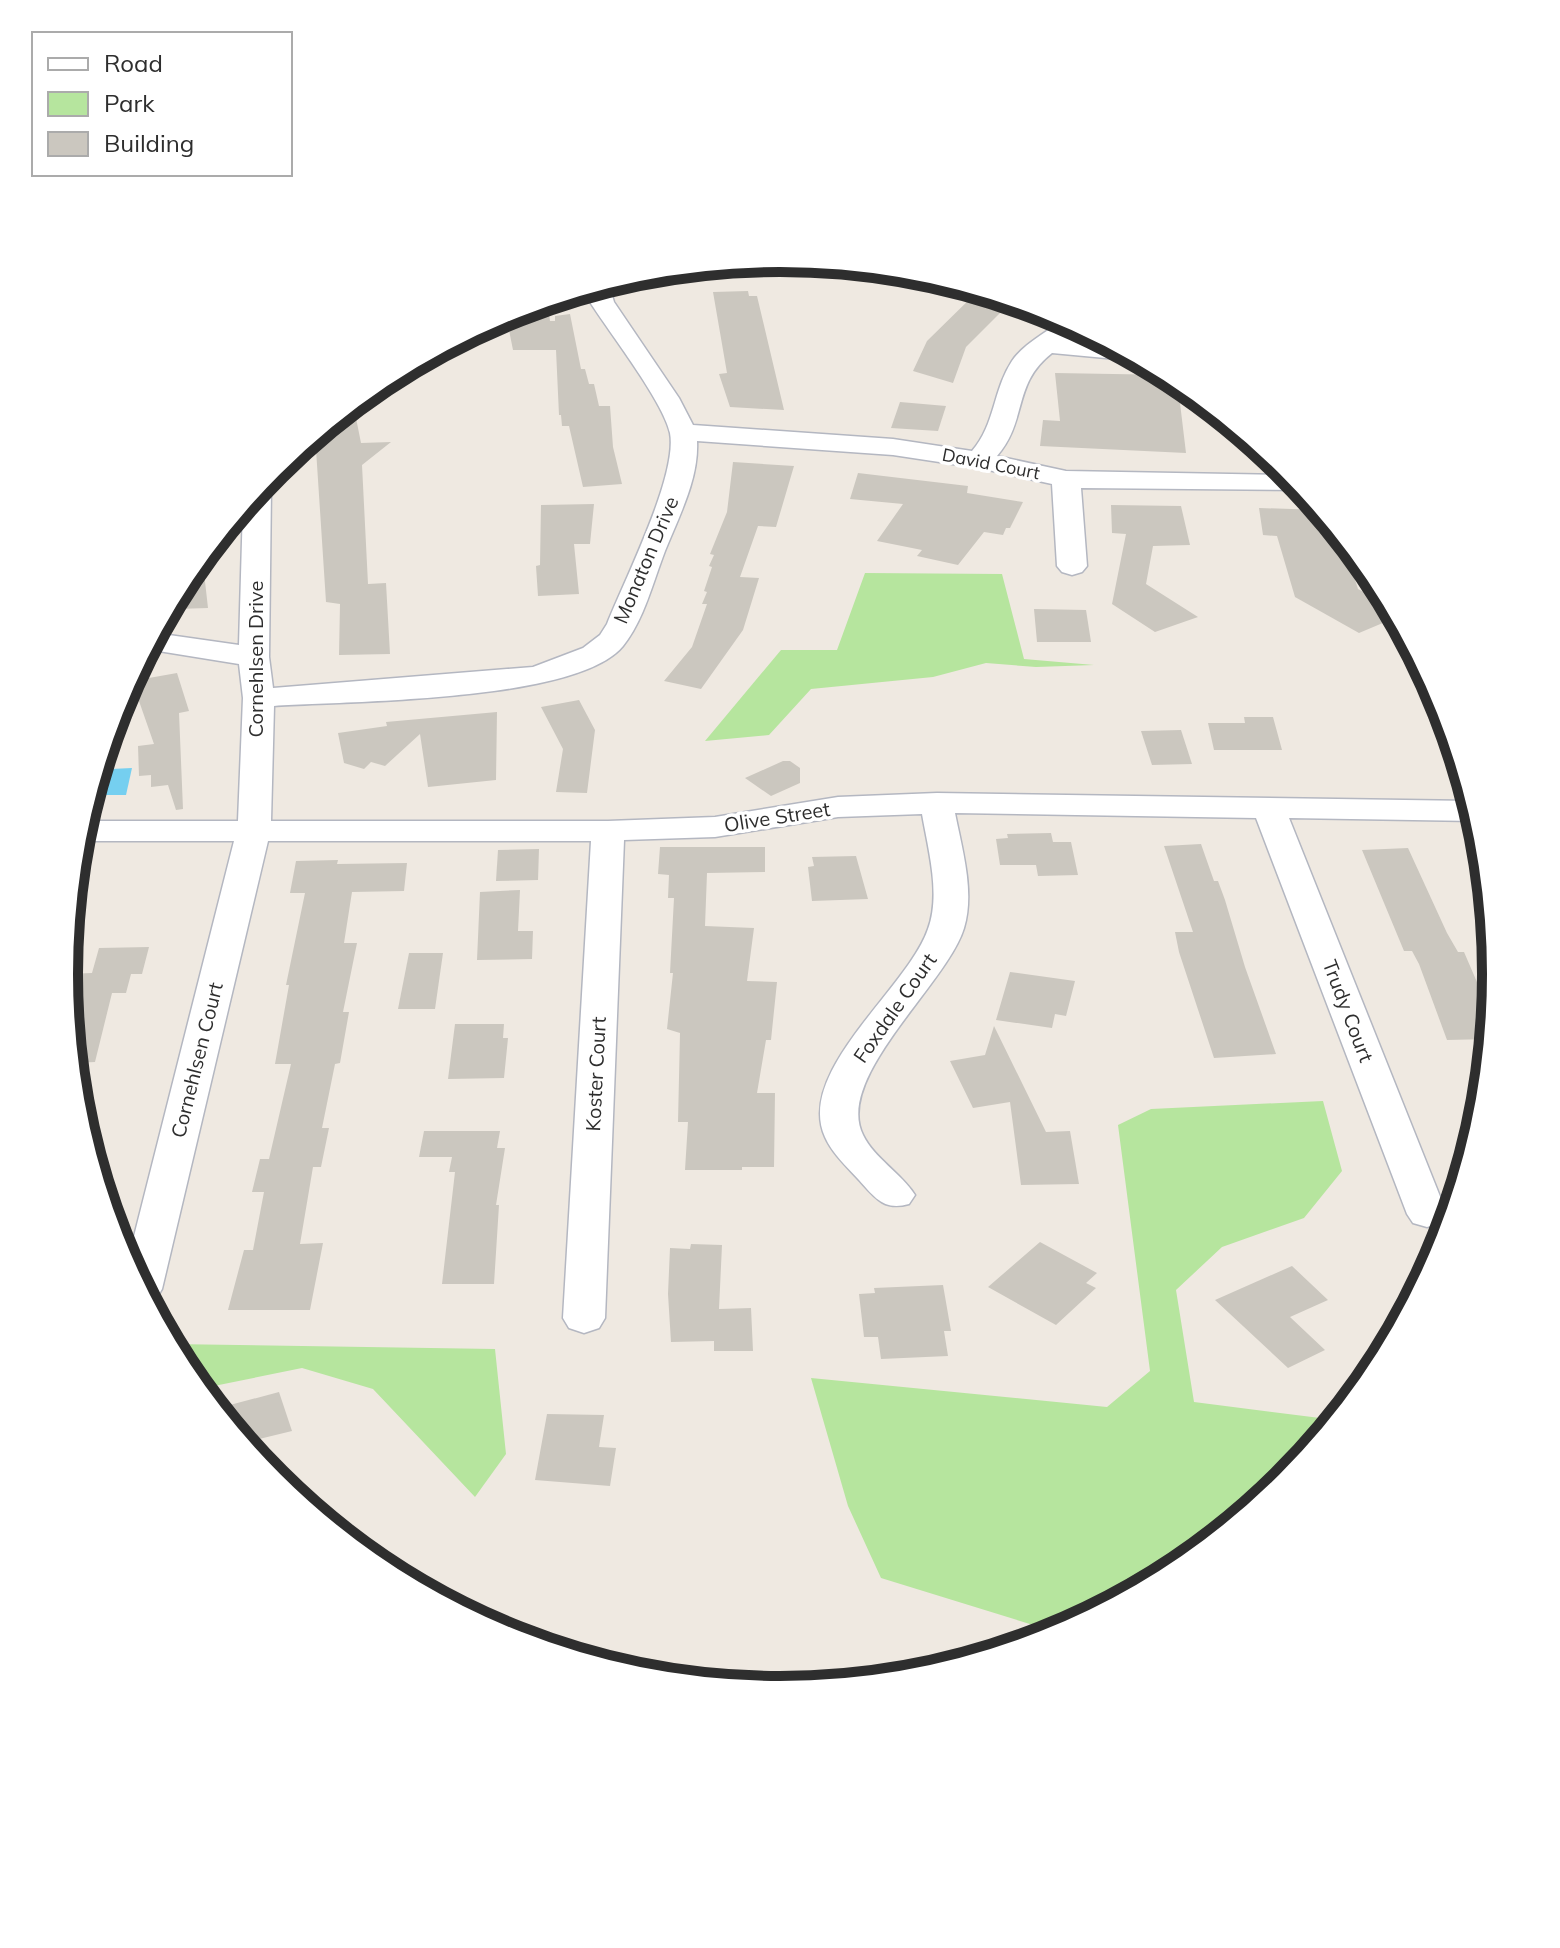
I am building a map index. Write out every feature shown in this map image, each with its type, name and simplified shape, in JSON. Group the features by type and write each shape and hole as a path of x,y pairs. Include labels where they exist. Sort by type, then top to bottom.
{"street":[{"path":"600,295 666,398 683,432"},
{"path":"979,460 998,438 1013,384 1024,362 1064,332"},
{"path":"1047,345 1101,350"},
{"name":"David Court","path":"683,432 893,447 979,460 1066,479 1281,483"},
{"name":"Monaton Drive","path":"259,698 539,676 594,655 611,641 622,624 661,528 684,459 683,432"},
{"path":"1066,479 1072,566"},
{"name":"Cornehlsen Drive","path":"254,830 259,698 254,657 257,506"},
{"path":"161,643 254,657"},
{"name":"Olive Street","path":"92,831 608,831 715,827 838,807 937,803 1463,811"},
{"name":"Foxdale Court","path":"895,1195 843,1136 840,1099 853,1068 933,955 947,929 950,902 937,803"},
{"name":"Trudy Court","path":"1269,809 1427,1214"},
{"name":"Cornehlsen Court","path":"145,1273 254,830"},
{"name":"Koster Court","path":"584,1318 608,831"}],"green space":[{"path":"865,573 1002,574 1024,659 1094,665 1036,667 986,663 933,677 811,689 769,735 705,741 781,650 837,650"},
{"path":"1323,1101 1342,1171 1304,1218 1222,1247 1176,1290 1194,1402 1323,1418 1276,1470 1207,1531 1131,1582 1039,1627 881,1578 848,1506 811,1378 1107,1407 1150,1371 1118,1125 1151,1109"},
{"path":"184,1344 495,1349 506,1454 475,1497 373,1389 302,1368 212,1386"}],"water":[{"path":"132,768 126,795 103,795 111,769"}],"building":[{"path":"748,291 749,296 757,296 784,410 730,407 719,374 727,373 713,292"},
{"path":"970,298 1004,309 966,347 953,383 913,371 927,341"},
{"path":"549,311 550,321 555,321 555,316 570,314 581,369 585,369 589,384 594,384 599,406 610,406 613,447 622,484 583,487 569,426 562,426 559,415 556,350 513,350 508,326"},
{"path":"1055,373 1145,375 1179,397 1186,453 1040,446 1043,420 1060,421"},
{"path":"900,402 946,406 938,431 891,428"},
{"path":"355,415 361,443 391,442 362,465 368,584 386,583 390,654 339,655 340,604 326,602 316,447"},
{"path":"733,462 794,466 776,527 758,526 740,577 759,578 743,630 701,689 664,681 692,647 707,604 702,604 714,555 710,554 727,512"},
{"path":"858,473 968,486 967,493 1023,502 1003,535 984,532 958,565 917,556 922,550 877,541 903,504 850,499"},
{"path":"594,504 590,544 574,544 579,594 538,596 536,566 540,565 541,505"},
{"path":"1111,505 1181,506 1190,545 1153,546 1146,584 1198,617 1155,632 1112,604 1126,534 1112,533"},
{"path":"1259,508 1307,510 1350,565 1358,589 1372,596 1387,621 1359,633 1295,597 1277,536 1263,535"},
{"path":"204,573 208,608 181,609"},
{"path":"1034,609 1086,610 1091,642 1037,642"},
{"path":"177,673 189,711 179,713 183,809 176,810 168,785 151,787 151,775 139,776 138,746 154,744 136,693 143,679"},
{"path":"579,700 595,730 587,793 556,792 563,749 541,707"},
{"path":"497,712 496,780 428,787 420,734 385,766 371,762 364,769 344,763 338,733 387,726 386,722"},
{"path":"1244,717 1273,717 1282,750 1214,750 1208,723 1245,723"},
{"path":"1181,730 1192,764 1152,765 1141,731"},
{"path":"783,761 790,761 800,768 800,783 771,796 745,778"},
{"path":"1051,833 1053,842 1071,842 1078,875 1038,876 1036,865 1000,865 996,839 1008,838 1007,834"},
{"path":"1201,844 1214,881 1218,881 1225,900 1276,1054 1214,1058 1179,952 1175,932 1193,932 1164,846"},
{"path":"660,847 765,847 765,872 707,873 705,926 754,928 747,981 777,982 771,1040 766,1040 757,1093 775,1093 774,1167 685,1170 688,1122 678,1122 680,1033 667,1029 673,973 670,973 674,898 668,898 669,875 658,874"},
{"path":"1408,848 1447,933 1458,952 1464,952 1481,992 1478,1039 1447,1040 1419,964 1412,951 1404,951 1362,850"},
{"path":"539,849 538,880 496,881 498,850"},
{"path":"856,856 868,899 812,901 808,867 814,866 812,857"},
{"path":"338,860 337,864 407,863 404,891 352,892 344,943 357,943 343,1012 349,1012 340,1063 335,1064 322,1128 329,1128 321,1167 313,1167 300,1244 323,1243 310,1310 228,1310 244,1250 253,1250 264,1192 252,1192 260,1159 269,1159 291,1064 275,1064 289,985 286,985 305,893 290,893 296,861"},
{"path":"520,890 518,931 533,931 532,959 477,960 480,892"},
{"path":"149,947 142,974 131,974 126,993 112,993 95,1062 84,1063 78,973 92,973 99,948"},
{"path":"409,953 443,953 435,1009 398,1009"},
{"path":"1010,972 1075,981 1066,1016 1055,1014 1052,1028 996,1020"},
{"path":"455,1024 504,1024 503,1038 508,1038 504,1078 448,1079"},
{"path":"994,1026 1046,1132 1070,1131 1079,1184 1021,1185 1010,1102 973,1108 950,1061 985,1055"},
{"path":"424,1131 500,1131 497,1148 505,1148 496,1205 499,1205 494,1284 442,1284 455,1172 449,1172 452,1157 419,1157"},
{"path":"1040,1242 1097,1273 1086,1283 1096,1288 1056,1325 988,1287"},
{"path":"691,1244 722,1245 719,1309 751,1308 753,1351 714,1351 714,1341 671,1342 668,1294 670,1248 690,1249"},
{"path":"1292,1266 1328,1300 1290,1317 1325,1350 1288,1368 1215,1300"},
{"path":"943,1285 951,1331 944,1331 948,1356 881,1359 878,1337 864,1337 859,1294 875,1293 874,1288"},
{"path":"279,1392 292,1431 255,1440 227,1406"},
{"path":"547,1414 604,1415 599,1447 616,1448 610,1486 535,1480"}]}
